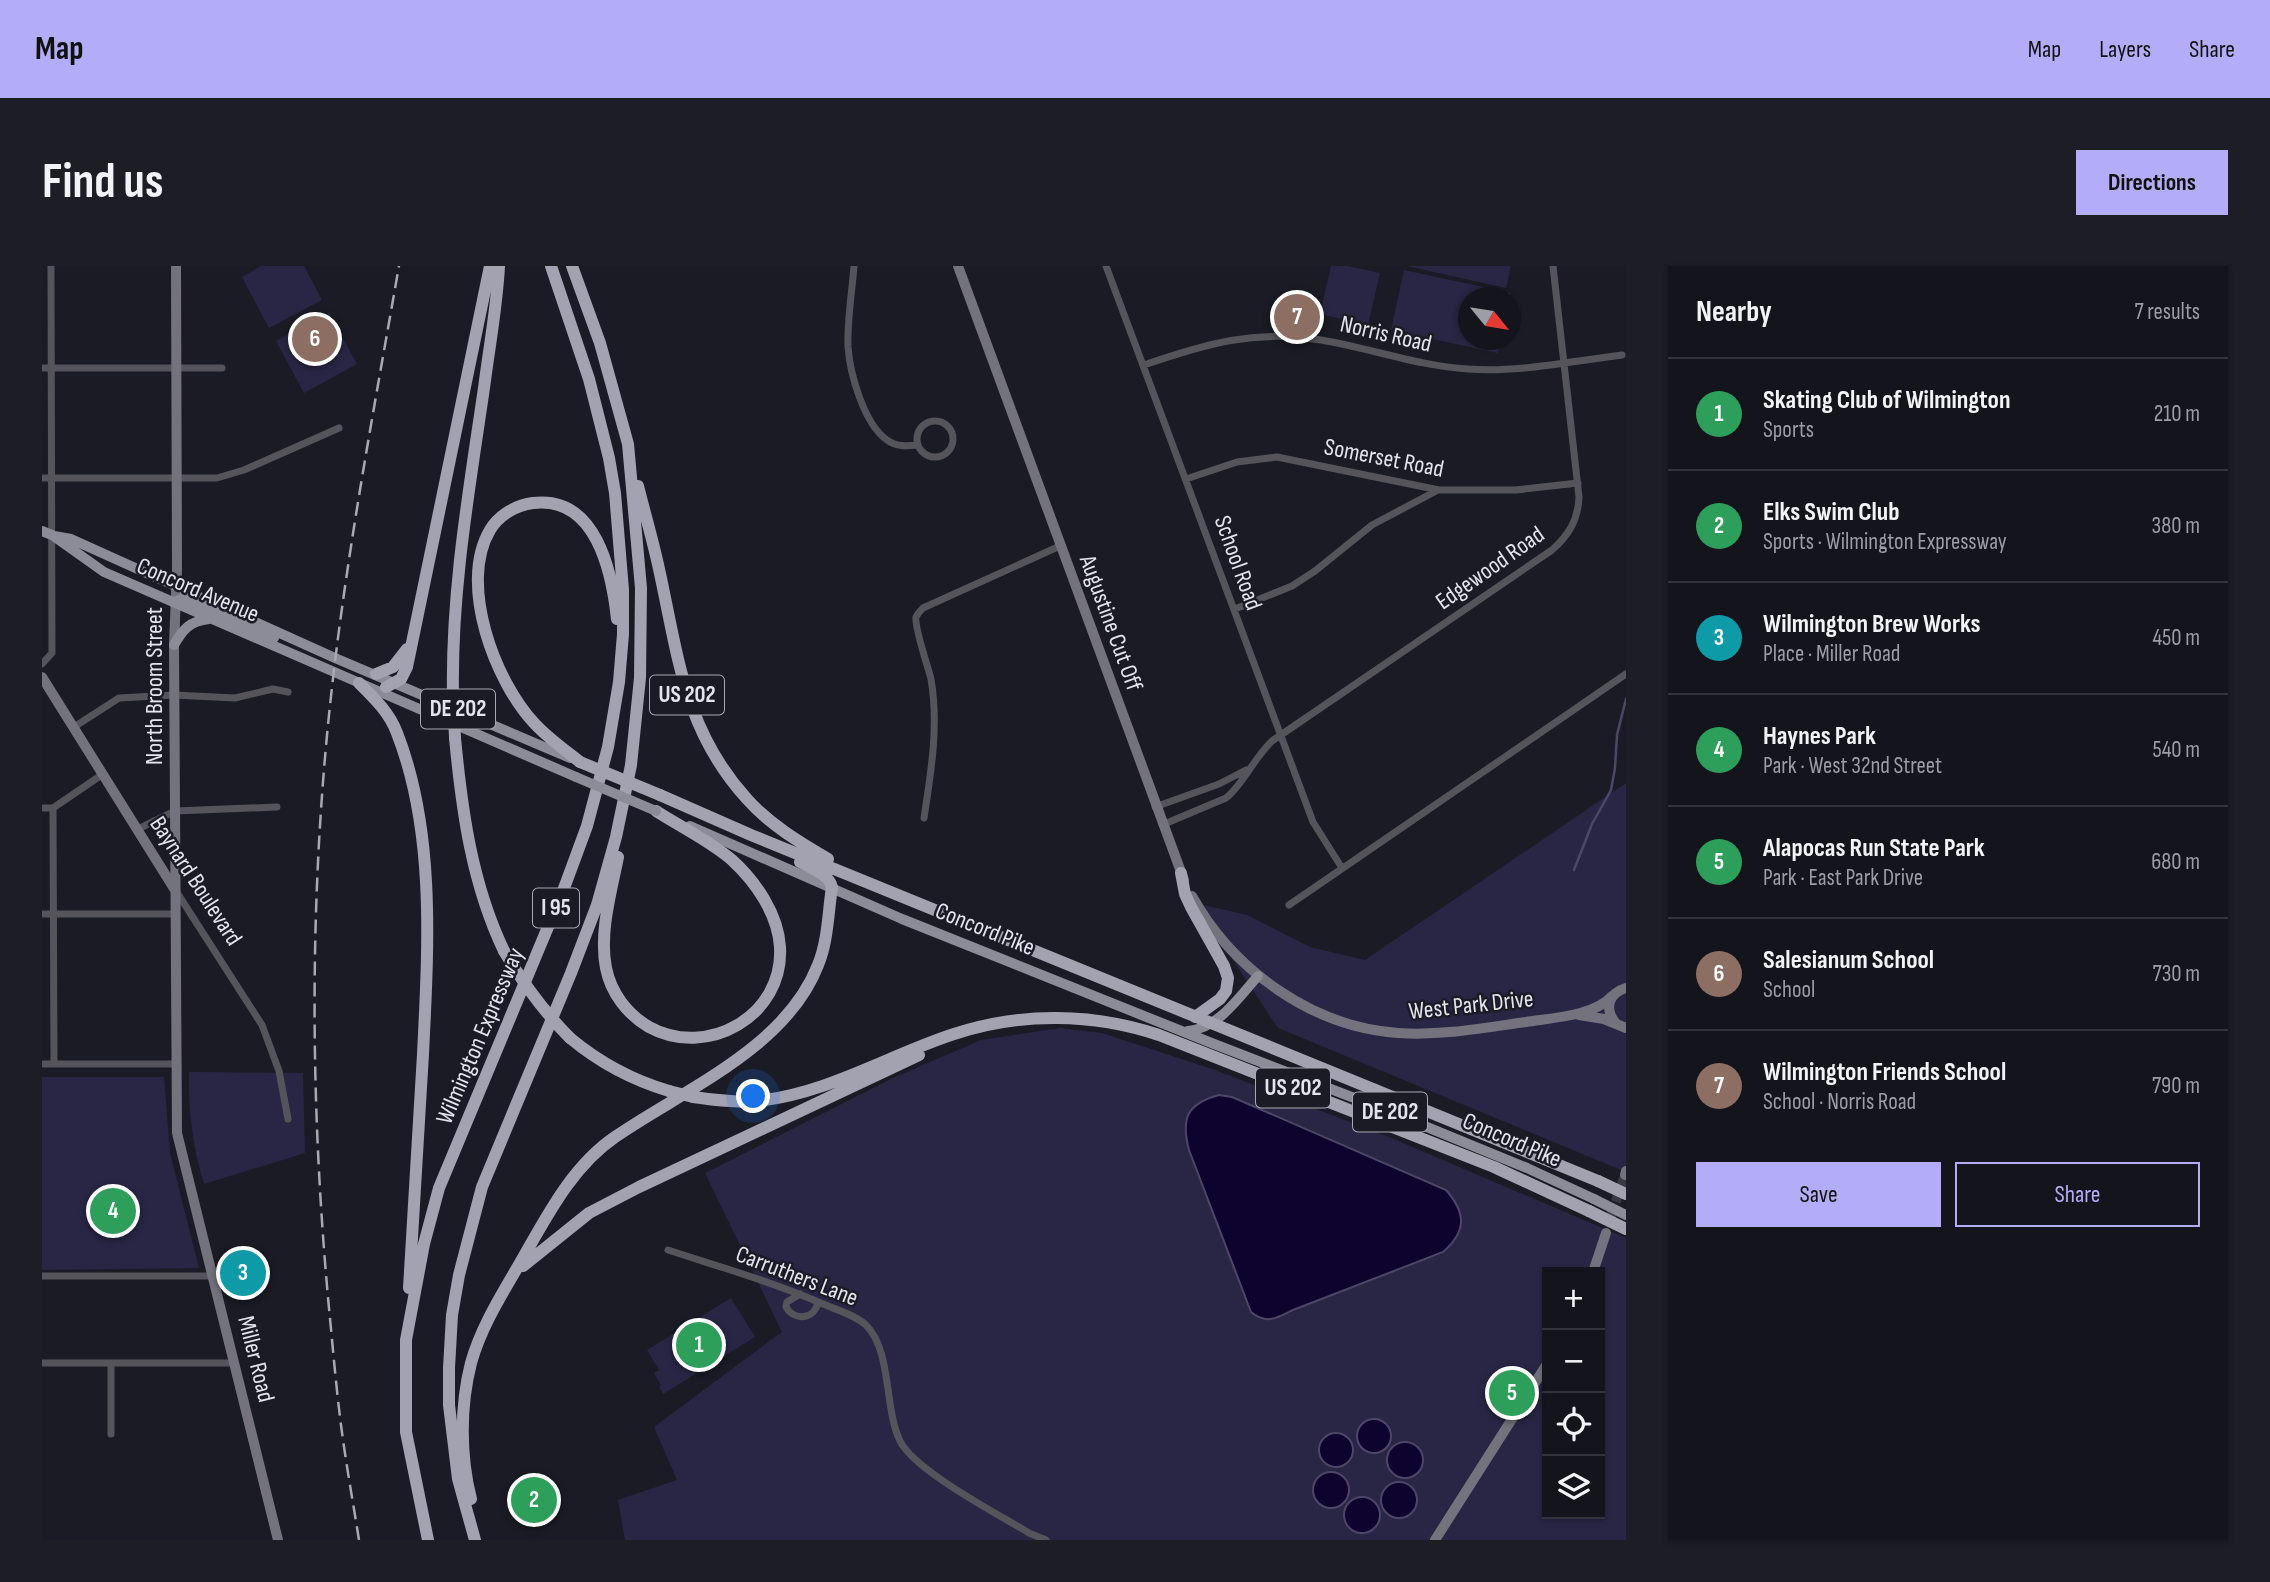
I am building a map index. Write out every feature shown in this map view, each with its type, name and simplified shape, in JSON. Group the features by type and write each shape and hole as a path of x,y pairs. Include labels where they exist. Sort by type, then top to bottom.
{"highway":[{"path":"391,685 401,679 407,667 489,266"},
{"name":"US 202","path":"499,266 457,577 453,625 455,738 461,800 471,856 488,912 504,951 520,979 570,1038 622,1073 669,1091 737,1102 778,1098 828,1084 936,1040 985,1026 1021,1019 1064,1017 1114,1023 1143,1030 1591,1205 1626,1229"},
{"name":"Wilmington Expressway","path":"428,1540 406,1432 405,1340 424,1244 439,1188 571,869 596,797 620,682 623,634 622,560 613,481 600,418 586,369 551,266"},
{"name":"I 95","path":"475,1540 458,1479 449,1405 452,1315 459,1275 482,1187 597,905 631,765 640,678 641,589 628,444 600,343 572,266"},
{"name":"US 202","path":"628,444 683,681 704,739 734,783 765,816 802,844 858,878"},
{"path":"580,762 535,724 514,696 496,664 482,613 479,574 487,536 508,511 529,503 552,503 570,510 597,538 604,553 617,617 608,747"},
{"path":"376,674 393,667 404,656 416,626"},
{"path":"359,683 383,706 397,732 414,793 427,891 427,967 405,1340"},
{"path":"637,707 629,809 604,937 606,967 620,1002 645,1025 677,1037 697,1039 715,1035 744,1022 754,1014 768,995 780,958 777,928 765,900 733,861 656,811"},
{"name":"Concord Pike","path":"580,762 751,835 1626,1194"},
{"path":"482,1540 469,1490 464,1449 464,1400 472,1362 485,1325 514,1273 563,1191 588,1162 614,1137 747,1053 782,1021 817,968 824,943 831,883 824,875 751,835"},
{"path":"1181,873 1185,894 1228,978 1226,991 1220,999 1195,1017"},
{"path":"514,1273 589,1213 985,1026"}],"main road":[{"name":"Concord Avenue","path":"47,533 71,539 335,658"},
{"name":"Concord Avenue","path":"47,533 104,572 333,672"},
{"path":"174,602 181,599 192,601 391,685"},
{"path":"174,645 188,625 211,618"},
{"name":"Concord Pike","path":"335,658 376,674 391,685 580,762"},
{"name":"Concord Pike","path":"333,672 940,934 1502,1158 1591,1205 1626,1215"},
{"path":"1185,1031 1203,1029 1212,1024 1258,976"}],"street":[{"path":"42,664 52,653 47,533 51,478 51,266"},
{"name":"North Broom Street","path":"175,1064 176,266"},
{"path":"854,266 848,348 854,379 865,410 874,427 887,440 899,446 918,445"},
{"name":"Augustine Cut Off","path":"958,266 1188,890 1224,941 1258,976"},
{"name":"School Road","path":"1106,266 1313,822 1342,868"},
{"name":"Edgewood Road","path":"1163,825 1226,799 1264,749 1281,735 1552,550 1569,533 1578,506 1578,483 1553,266"},
{"name":"Norris Road","path":"1144,365 1223,341 1254,336 1324,340 1439,366 1465,369 1506,369 1622,355"},
{"path":"42,368 222,368"},
{"path":"940,421 951,431 951,446 941,456 929,456 918,445 919,431 927,422 940,421"},
{"path":"42,478 209,478 229,475 339,428"},
{"name":"Somerset Road","path":"1186,479 1237,462 1277,457 1439,490 1516,490 1578,483"},
{"path":"1235,609 1292,586 1372,525 1439,490"},
{"path":"924,818 933,759 934,732 931,679 916,626 918,614 923,608 1060,545"},
{"path":"1289,905 1626,674"},
{"name":"Baynard Boulevard","path":"42,677 262,1025 279,1072 288,1119"},
{"path":"74,727 119,698 174,695 235,698 273,689 288,692"},
{"name":"Edgewood Road","path":"1156,807 1219,784 1249,768"},
{"path":"42,808 53,808 103,774"},
{"path":"138,829 175,811 277,807"},
{"path":"53,808 54,1064"},
{"path":"42,914 175,914"},
{"name":"West Park Drive","path":"1258,976 1312,1009 1367,1028 1397,1033 1467,1030 1575,1014 1601,1005 1620,989 1626,988"},
{"path":"1612,996 1608,1010 1626,1037"},
{"name":"West Park Drive","path":"1575,1014 1620,1025"},
{"path":"42,1064 175,1064"},
{"name":"Miller Road","path":"175,1064 179,1143 278,1540"},
{"path":"1595,1267 1606,1233"},
{"name":"Carruthers Lane","path":"668,1250 801,1294 860,1320 873,1334 880,1352 897,1434 902,1445 929,1471 1029,1533 1046,1540"},
{"path":"42,1276 214,1276"},
{"path":"801,1294 787,1302 786,1307 792,1315 811,1315 818,1302"},
{"path":"42,1363 235,1363"},
{"path":"111,1364 111,1434"},
{"path":"1435,1540 1542,1372"}],"shaded area":[{"path":"261,266 304,266 322,300 269,328 242,277"},
{"path":"1331,266 1348,266 1380,273 1368,325 1320,314"},
{"path":"1407,266 1511,266 1506,287"},
{"path":"1404,270 1483,287 1458,287 1458,344 1391,330"},
{"path":"329,313 357,364 304,393 276,341"},
{"path":"1626,783 1626,1172 1278,1028 1195,903 1247,915 1310,947 1365,960"},
{"path":"1060,1028 1102,1033 1215,1070 1389,1137 1626,1238 1626,1540 625,1540 618,1500 677,1480 654,1427 782,1332 705,1173 893,1078 981,1040"},
{"path":"189,1072 303,1073 305,1153 204,1184 192,1129"},
{"path":"42,1077 164,1077 170,1153 199,1268 42,1270"},
{"path":"1219,1095 1232,1097 1446,1190 1460,1214 1460,1229 1456,1237 1443,1252 1277,1318 1257,1316 1251,1312 1187,1139 1186,1121 1193,1108"},
{"path":"731,1298 755,1337 663,1394 654,1373 659,1370 647,1350"},
{"path":"1374,1419 1386,1424 1391,1436 1386,1448 1374,1453 1362,1448 1357,1436 1362,1424"},
{"path":"1336,1433 1348,1438 1353,1450 1348,1462 1336,1467 1324,1462 1319,1450 1324,1438"},
{"path":"1405,1442 1417,1448 1423,1460 1417,1472 1405,1478 1393,1472 1387,1460 1393,1448"},
{"path":"1331,1472 1343,1478 1349,1490 1343,1502 1331,1508 1319,1502 1313,1490 1319,1478"},
{"path":"1399,1482 1411,1488 1417,1500 1411,1512 1399,1518 1387,1512 1381,1500 1387,1488"},
{"path":"526,1485 532,1496 546,1489 553,1503 525,1516 513,1491"},
{"path":"1362,1497 1374,1503 1380,1515 1374,1527 1362,1533 1350,1527 1344,1515 1350,1503"}],"waterway":[{"path":"1574,870 1592,824 1611,790 1617,735 1626,699"}],"tunnel":[{"path":"1611,1216 1625,1175"}],"railway":[{"path":"359,1540 340,1413 320,1193 315,1056 316,919 323,782 336,652 399,266"}],"place":[{"name":"Wilmington Friends School","path":"1297,317"},
{"name":"Salesianum School","path":"315,339"},
{"name":"Haynes Park","path":"113,1211"},
{"name":"Wilmington Brew Works","path":"243,1273"},
{"name":"Skating Club of Wilmington","path":"699,1345"},
{"name":"Alapocas Run State Park","path":"1512,1393"},
{"name":"Elks Swim Club","path":"534,1500"}]}
